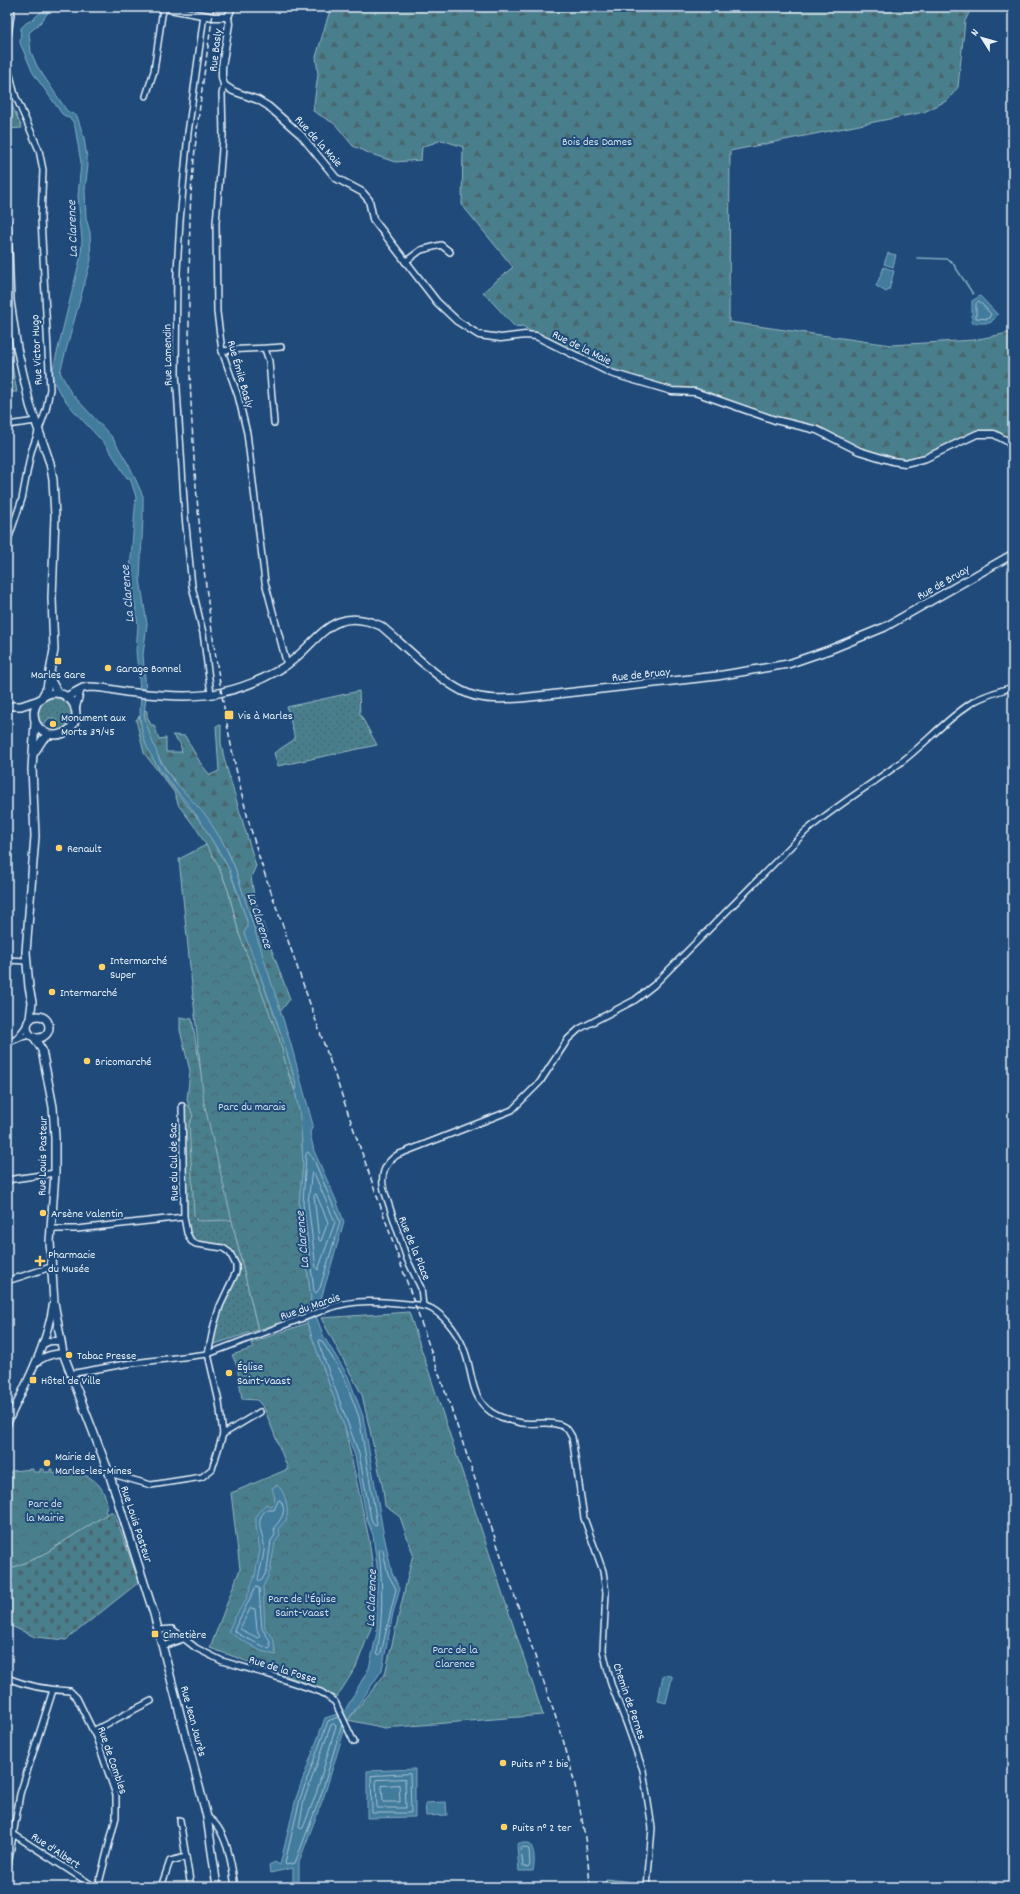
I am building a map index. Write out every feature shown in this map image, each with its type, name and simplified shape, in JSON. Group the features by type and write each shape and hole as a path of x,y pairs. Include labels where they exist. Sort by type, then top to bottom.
{"main road":[{"path":"7,35 11,7"},
{"path":"7,224 9,301 17,348 30,404 50,462 54,494 52,598 54,650 50,676 41,698 34,708 33,755 35,836 28,914 26,961 32,1002 27,1031 32,1036 43,1036 47,1033 49,1025 32,1002"},
{"name":"Rue de Bruay","path":"80,690 90,687 137,693 177,695 226,692 248,684 287,665 332,625 343,619 356,618 368,620 381,626 449,684 470,695 502,699 521,698 717,676 788,664 868,635 915,611 1013,554"},
{"path":"50,676 58,694"},
{"path":"66,697 80,690"},
{"path":"21,706 28,709 40,730 49,735 61,735 69,730 75,720 75,709 80,690"},
{"path":"7,706 21,706 50,694 58,694 66,697 75,709"},
{"path":"33,755 43,739 49,735"},
{"path":"29,1022 36,1016 42,1016"},
{"name":"Rue Louis Pasteur","path":"32,1036 42,1050"},
{"name":"Rue Louis Pasteur","path":"43,1036 42,1050 53,1107 55,1138 50,1229 51,1267 54,1302 62,1353 109,1473 158,1630"},
{"name":"Rue Jean Jaurès","path":"158,1630 207,1817 217,1887"}],"street":[{"name":"Rue Basly","path":"224,85 222,67 229,24 228,17 232,7"},
{"path":"146,96 154,71 162,8 221,18 228,17"},
{"name":"Rue Lamendin","path":"204,15 190,118 180,220 177,271 176,373 185,516 192,586 203,633 211,694"},
{"name":"Rue Victor Hugo","path":"7,63 16,95 39,150 43,170 41,219 50,389 46,410 28,462 22,499 7,543"},
{"name":"Rue de la Maie","path":"224,85 233,91 258,100 268,106 301,135 336,178 362,192 369,200 373,219 437,302 457,321 479,335 501,338 525,334 536,336 611,373 672,391 695,392 775,420 817,430 859,451 892,461 905,463 921,459 977,434 994,434 1009,442 1013,451"},
{"name":"Rue Émile Basly","path":"224,85 222,94 223,136 216,223 217,312 222,351 238,396 247,433 265,582 287,665"},
{"path":"7,96 16,95"},
{"path":"405,262 421,250 441,245 450,252"},
{"path":"222,351 245,348 265,349 281,347"},
{"path":"265,349 269,361 274,423"},
{"path":"7,424 36,421"},
{"name":"Rue de la Place","path":"423,1306 421,1288 406,1259 384,1190 382,1178 385,1166 397,1155 512,1110 540,1082 568,1039 579,1029 636,1000 654,984 806,831 830,811 900,763 951,718 974,702 992,693 1013,687"},
{"path":"7,960 26,961"},
{"path":"16,1039 29,1022"},
{"path":"7,1043 16,1039 32,1036"},
{"name":"Rue du Cul de Sac","path":"182,1106 184,1217 186,1233 191,1241 196,1244 223,1248 230,1253 236,1265 236,1272 220,1306 214,1325 208,1354"},
{"path":"7,1180 54,1173"},
{"path":"50,1229 77,1229 184,1217"},
{"path":"7,1281 51,1267"},
{"name":"Rue du Marais","path":"70,1374 125,1364 208,1354 324,1310 346,1304 370,1301 423,1306"},
{"path":"7,1424 43,1344 54,1302"},
{"name":"Chemin de Pernes","path":"423,1306 439,1314 460,1340 465,1352 474,1390 485,1407 504,1418 523,1423 553,1424 568,1429 572,1437 584,1518 604,1571 606,1593 603,1650 611,1684 643,1770 652,1828 647,1887"},
{"path":"43,1344 50,1341 60,1341"},
{"path":"34,1366 41,1359 50,1354 62,1353"},
{"path":"109,1473 151,1485 202,1477 212,1469 223,1434 219,1402 208,1354"},
{"path":"223,1434 260,1412"},
{"name":"Rue de la Fosse","path":"158,1630 172,1629 186,1638 196,1648 222,1661 321,1692 334,1702 338,1708 354,1742"},
{"path":"162,1646 186,1638"},
{"path":"7,1678 53,1690 20,1794 7,1871"},
{"name":"Rue de Combles","path":"53,1690 70,1691 77,1698 93,1731 116,1795 116,1817 98,1887"},
{"path":"93,1731 151,1701"},
{"name":"Rue Jean Jaurès","path":"207,1817 213,1820 220,1830 232,1863 235,1887"},
{"path":"180,1820 191,1887"},
{"name":"Rue d'Albert","path":"7,1830 95,1887"},
{"path":"162,1887 170,1861 186,1857"}],"green space":[{"name":"Bois des Dames","path":"336,7 972,7 965,21 958,87 948,100 924,112 730,151 729,322 891,345 974,340 1013,332 1013,409 1009,428 1009,442 994,434 977,434 915,461 892,461 841,441 695,392 663,388 632,380 573,355 553,345 523,326 515,327 483,292 513,267 462,205 463,147 442,140 422,147 421,160 395,162 353,146 335,124 313,111 318,74 316,57 330,10"},
{"path":"7,103 11,103 22,128 7,129"},
{"path":"7,337 17,392 7,392"},
{"path":"359,691 360,714 377,745 278,766 274,753 295,739 287,707"},
{"path":"51,698 60,699 66,702 72,713 71,720 67,725 61,729 53,731 57,721 55,718 49,718 45,723 40,723 38,715 44,702"},
{"path":"144,710 147,711 147,716 151,725 154,725 159,739 166,738 166,752 182,752 180,743 172,735 185,736 201,764 210,775 219,771 216,726 221,725 221,743 225,762 256,866 251,877 254,895 268,940 290,999 280,1012 235,868 229,854 214,830 164,766 154,749 147,730"},
{"path":"139,716 146,744 159,770 203,825 229,869 247,921 259,972 285,1045 297,1089 295,1091 239,934 228,890 222,874 198,831 179,806 174,792 144,753 136,720"},
{"name":"Parc du marais","path":"206,845 217,863 228,890 239,934 279,1038 288,1073 295,1091 300,1115 303,1165 299,1204 311,1299 306,1314 258,1330 204,1103 179,859"},
{"path":"180,1017 192,1019 206,1103 235,1220 197,1221 194,1214 189,1124 193,1116 187,1100 190,1071 180,1030"},
{"path":"204,1103 258,1330 209,1346 214,1325 236,1265 223,1249 196,1244 187,1233 182,1106"},
{"name":"Parc de la Clarence","path":"409,1312 543,1715 385,1728 348,1720 385,1674 413,1554 400,1517 385,1506 383,1489 362,1395 321,1318"},
{"name":"Parc de l'Église Saint-Vaast","path":"307,1323 345,1428 369,1539 373,1569 374,1613 371,1628 356,1667 337,1697 282,1674 210,1648 240,1569 231,1493 288,1469 264,1408 257,1400 242,1399 237,1366 232,1355 253,1348 251,1343"},
{"name":"Parc de la Mairie","path":"33,1469 33,1472 40,1472 40,1469 44,1469 44,1472 50,1472 50,1469 53,1469 53,1473 60,1473 61,1470 87,1476 102,1489 106,1499 107,1508 105,1511 107,1514 41,1556 7,1570 7,1474 9,1476 11,1471"},
{"path":"110,1512 114,1512 139,1582 66,1640 35,1637 7,1624 7,1570 41,1556"},
{"path":"606,1879 634,1882 634,1887 605,1887"}],"water":[{"path":"44,7 52,7 41,22 29,33 31,52 37,66 67,111 77,116 84,138 88,165 85,190 86,218 90,232 91,260 60,372 71,393 112,437 130,467 143,496 140,579 147,624 143,655 146,689 140,689 136,651 138,625 130,570 136,497 130,478 127,478 107,447 66,401 54,382 52,373 81,255 82,240 78,196 81,163 75,127 72,120 62,114 33,73 20,43 21,28 41,12"},
{"path":"888,253 896,255 893,267 884,264"},
{"path":"884,267 894,271 889,290 886,292 876,286"},
{"path":"980,296 998,315 990,323 972,323 972,301"},
{"path":"141,697 146,697 144,715 159,759 167,773 207,817 225,846 235,868 290,1041 313,1125 310,1133 314,1151 344,1222 316,1316 324,1337 348,1376 363,1416 383,1531 392,1573 400,1589 393,1613 382,1670 348,1720 324,1796 299,1862 299,1887 293,1887 293,1868 270,1873 269,1865 275,1862 280,1865 296,1798 325,1718 344,1712 369,1668 377,1632 377,1566 373,1535 367,1520 355,1456 306,1320 311,1298 299,1204 303,1165 302,1143 300,1115 295,1091 297,1088 292,1068 273,1010 244,933 247,928 247,921 229,869 204,827 159,768 150,753 144,737 140,719"},
{"path":"277,1485 284,1496 287,1506 287,1516 286,1520 278,1529 280,1535 275,1543 270,1572 263,1587 265,1629 273,1637 276,1655 261,1651 228,1632 236,1615 246,1600 255,1575 260,1550 256,1527 256,1515 266,1504 272,1507 275,1498 272,1488"},
{"path":"663,1675 672,1676 666,1703 658,1701"},
{"path":"415,1769 415,1817 367,1818 367,1771"},
{"path":"446,1802 447,1815 426,1816 425,1803"},
{"path":"519,1843 529,1843 531,1846 534,1856 533,1871 519,1871 517,1846"}],"waterway":[{"path":"917,258 947,259 952,262 973,294"}],"railway":[{"path":"214,7 204,72 191,193 189,323 191,408 200,534 210,617 231,744 245,807 263,869 454,1417 561,1733 580,1809 589,1867 590,1887"}],"place":[{"name":"Marles Gare","path":"58,661"},
{"name":"Garage Bonnel","path":"108,668"},
{"name":"Vis à Marles","path":"229,715"},
{"name":"Monument aux Morts 39/45","path":"53,724"},
{"name":"Renault","path":"59,848"},
{"name":"Intermarché Super","path":"102,967"},
{"name":"Intermarché","path":"52,992"},
{"name":"Bricomarché","path":"87,1061"},
{"name":"Arsène Valentin","path":"43,1213"},
{"name":"Pharmacie du Musée","path":"40,1261"},
{"name":"Tabac Presse","path":"69,1355"},
{"name":"Église Saint-Vaast","path":"229,1373"},
{"name":"Hôtel de Ville","path":"33,1380"},
{"name":"Mairie de Marles-les-Mines","path":"47,1463"},
{"name":"Cimetière","path":"155,1634"},
{"name":"Puits n° 2 bis","path":"503,1763"},
{"name":"Puits n° 2 ter","path":"504,1827"}],"water label":[{"name":"La Clarence","path":"71,229"},
{"name":"La Clarence","path":"126,594"},
{"name":"La Clarence","path":"261,920"},
{"name":"La Clarence","path":"301,1240"},
{"name":"La Clarence","path":"370,1598"}]}
